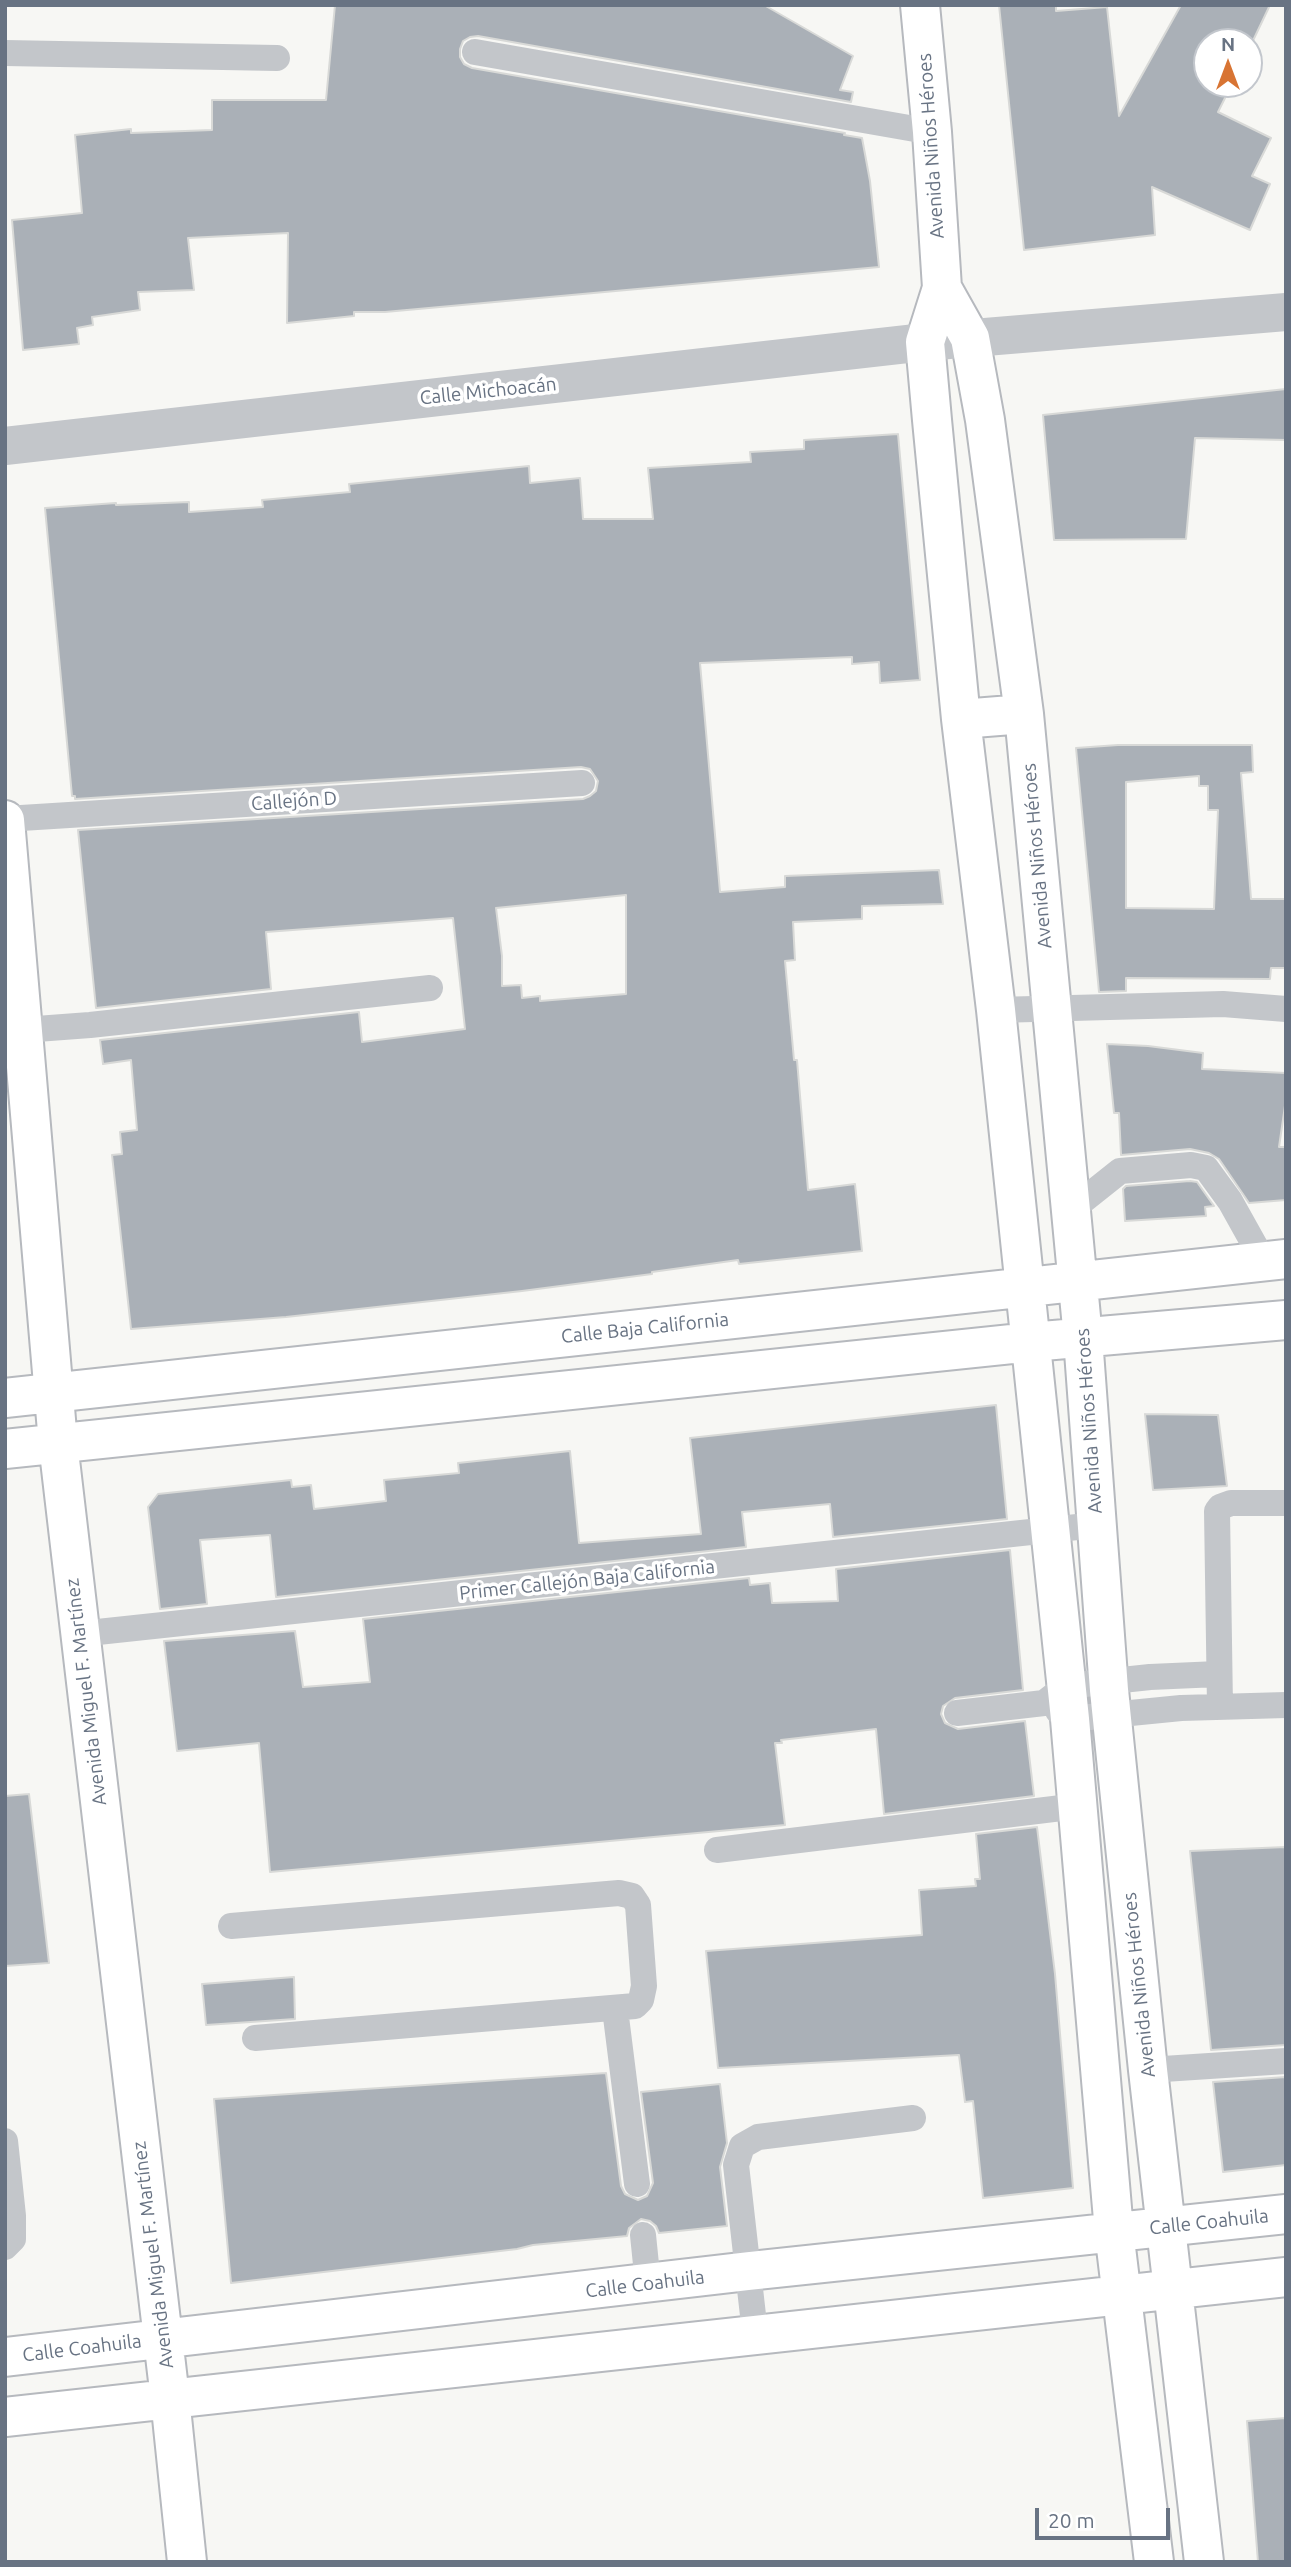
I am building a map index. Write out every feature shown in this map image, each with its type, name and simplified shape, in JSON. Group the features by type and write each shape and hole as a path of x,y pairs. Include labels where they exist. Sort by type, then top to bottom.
{"street":[{"name":"Avenida Niños Héroes","path":"920,5 932,132 942,288 925,342 961,719 1026,1286 1050,1530 1060,1703 1078,1806 1114,2231 1154,2562"},
{"name":"Avenida Niños Héroes","path":"942,288 970,338 985,420 1024,714 1083,1338 1110,1698 1148,2070 1204,2562"},
{"name":"Calle Michoacán","path":"5,446 925,342 1286,312"},
{"path":"961,719 1024,714"},
{"name":"Avenida Miguel F. Martínez","path":"5,820 58,1443 187,2562"},
{"name":"Calle Baja California","path":"5,1398 1275,1260"},
{"path":"5,1449 1031,1342 1286,1320"},
{"name":"Calle Coahuila","path":"5,2357 749,2271 1286,2214"},
{"path":"5,2417 1286,2277"}],"lane":[{"path":"475,52 932,132"},
{"path":"5,53 277,58"},
{"name":"Callejón D","path":"5,820 582,783"},
{"path":"23,1030 430,988"},
{"path":"996,1010 1223,1004 1286,1009"},
{"path":"1071,1210 1120,1171 1191,1165 1206,1168 1275,1260"},
{"path":"1220,1707 1217,1511 1231,1503 1286,1503"},
{"name":"Primer Callejón Baja California","path":"79,1634 1096,1525"},
{"path":"957,1713 1110,1698 1218,1674"},
{"path":"1110,1698 1170,1709 1286,1705"},
{"path":"717,1850 1078,1806"},
{"path":"231,1926 619,1893 632,1896 638,1905 643,1986 641,2000 635,2007 255,2039"},
{"path":"615,2010 637,2184"},
{"path":"1148,2070 1286,2061"},
{"path":"755,2333 736,2165 742,2146 758,2137 913,2118"},
{"path":"5,2141 13,2216 13,2239 5,2247"},
{"path":"643,2235 648,2284"}],"building":[{"path":"335,5 764,5 853,56 840,90 853,92 851,102 478,36 463,41 460,57 464,64 472,68 862,138 870,181 879,267 385,312 354,312 354,316 287,323 288,233 188,238 194,290 138,292 140,310 92,317 93,325 77,328 79,344 23,350 12,220 82,213 75,135 131,129 131,133 212,130 212,100 326,100"},
{"path":"999,5 1056,5 1056,11 1107,7 1119,116 1181,5 1270,5 1259,28 1193,28 1193,98 1225,98 1218,112 1271,138 1252,176 1270,184 1250,230 1152,187 1155,235 1024,250"},
{"path":"1286,389 1286,440 1195,438 1186,539 1054,540 1043,415"},
{"path":"898,434 920,680 880,683 879,662 852,664 852,657 700,663 720,892 785,887 785,876 939,870 943,904 862,906 862,919 793,922 795,960 785,961 808,1190 855,1184 862,1251 739,1264 738,1260 522,1291 286,1317 131,1329 112,1155 122,1154 120,1132 137,1130 131,1060 103,1064 100,1040 359,1012 362,1042 465,1029 453,918 266,932 271,989 96,1008 78,830 583,799 596,791 598,781 590,769 581,767 75,799 75,796 72,796 45,508 189,502 189,512 263,507 262,500 350,492 349,484 529,466 530,483 580,478 583,519 653,519 648,468 751,462 750,452 804,449 804,440","holes":["626,895 626,994 540,1001 540,996 522,998 521,985 502,986 502,956 496,908"]},
{"path":"1118,745 1252,745 1253,772 1241,773 1251,899 1286,899 1286,968 1271,968 1270,979 1126,978 1126,991 1099,992 1076,748","holes":["1199,776 1199,786 1208,786 1208,810 1218,810 1214,909 1126,908 1126,782"]},
{"path":"1107,1044 1203,1053 1202,1069 1286,1073 1286,1099 1279,1147 1286,1147 1286,1200 1249,1203 1219,1159 1209,1153 1190,1149 1121,1155 1119,1113 1114,1113"},
{"path":"1197,1182 1214,1206 1205,1207 1206,1216 1125,1221 1123,1189 1126,1186"},
{"path":"996,1405 1007,1519 833,1537 830,1504 742,1512 746,1547 276,1597 270,1535 200,1540 207,1604 160,1609 148,1507 158,1494 291,1480 292,1487 311,1485 314,1509 386,1501 384,1480 459,1473 458,1463 570,1451 579,1543 701,1534 690,1438"},
{"path":"1145,1414 1218,1415 1227,1486 1153,1490"},
{"path":"1010,1550 1023,1690 955,1698 943,1706 941,1714 945,1723 958,1729 1025,1721 1034,1796 884,1814 876,1729 781,1740 782,1743 775,1743 785,1825 270,1872 259,1743 177,1751 164,1641 295,1631 303,1687 370,1682 363,1619 749,1578 750,1585 770,1583 772,1603 838,1601 836,1569"},
{"path":"29,1794 49,1963 5,1966 5,1796"},
{"path":"1037,1827 1055,1974 1073,2188 983,2198 973,2101 965,2102 959,2055 718,2068 706,1951 922,1935 919,1890 976,1886 975,1879 980,1879 976,1834"},
{"path":"1286,1847 1286,2045 1211,2050 1190,1851"},
{"path":"294,1977 295,2019 206,2025 202,1984"},
{"path":"606,2073 621,2186 625,2194 638,2200 647,2196 653,2183 641,2092 720,2084 727,2143 720,2167 727,2226 659,2233 650,2221 641,2219 629,2228 627,2236 533,2245 231,2283 214,2099"},
{"path":"1286,2077 1286,2165 1223,2172 1213,2082"},
{"path":"1286,2418 1286,2562 1258,2562 1247,2421"}]}
